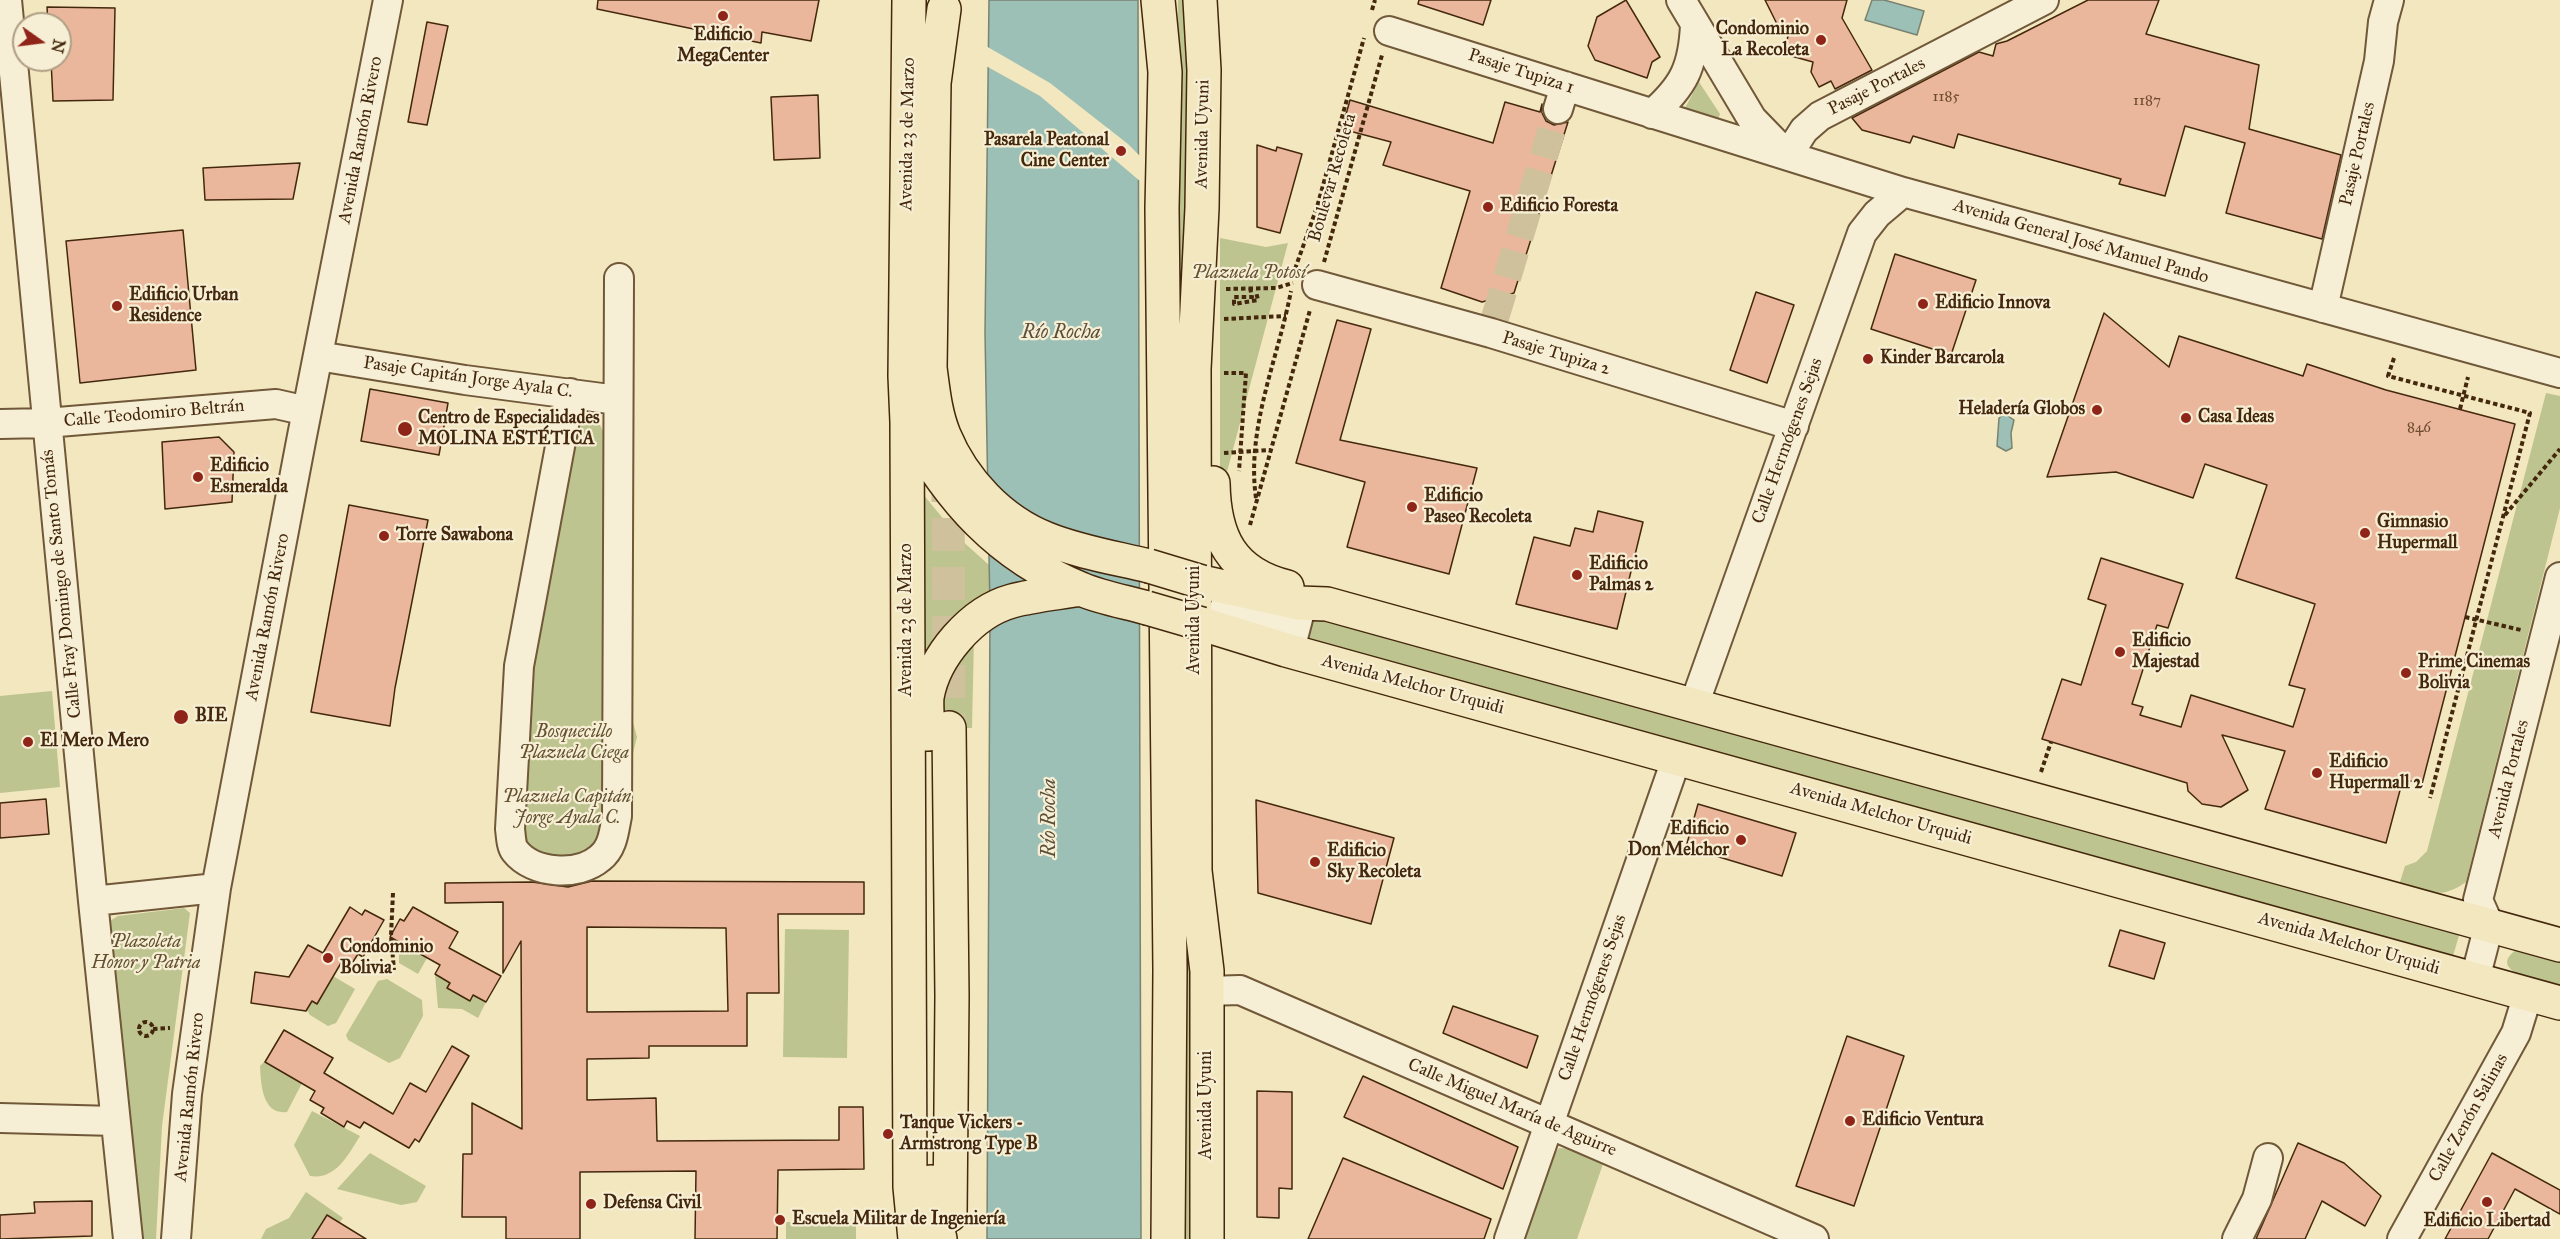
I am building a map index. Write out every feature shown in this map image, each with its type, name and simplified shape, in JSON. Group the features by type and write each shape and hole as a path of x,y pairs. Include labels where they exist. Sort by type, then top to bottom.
{"main road":[{"name":"Avenida 23 de Marzo","path":"909,0 905,376 910,1187 915,1239"},
{"name":"Avenida Uyuni","path":"1158,0 1165,72 1162,208 1170,970 1168,1239"},
{"path":"1165,72 1172,0"},
{"name":"Avenida Uyuni","path":"1200,0 1211,287 1194,369 1195,871 1207,981 1207,1239"},
{"path":"1204,70 1213,0"},
{"path":"944,4 950,82 947,372"},
{"path":"944,4 934,83 930,368 936,408 944,435 961,465 988,501 1014,522 1050,540 1202,582 1298,603 1313,610 1694,705 2560,945"},
{"path":"1211,287 1214,321 1215,522 1231,552 1247,568 1266,580 1302,590 1313,610"},
{"path":"907,422 936,473 989,534 1016,555 1081,589"},
{"path":"940,1239 931,1201 927,697 942,658 960,635 977,619 1011,601 1081,589"},
{"name":"Avenida Melchor Urquidi","path":"1081,589 1243,637 2560,1003"},
{"path":"1207,981 1211,900 1208,681 1217,660 1243,637"},
{"path":"949,728 952,996 950,1239"}],"street":[{"name":"Calle Fray Domingo de Santo Tomás","path":"7,0 46,423 128,1239"},
{"name":"Avenida Ramón Rivero","path":"176,1239 187,1095 216,888 388,0"},
{"name":"Avenida General José Manuel Pando","path":"1681,0 1752,119 1766,136 1788,156 1904,192 2560,373"},
{"name":"Pasaje Portales","path":"1788,156 1804,130 1820,117 2044,0"},
{"name":"Pasaje Portales","path":"2323,309 2379,61 2383,22 2389,0"},
{"path":"1652,114 1671,97 1686,75 1694,51 1695,25"},
{"name":"Pasaje Tupiza 1","path":"1375,26 1439,46 1562,98 1652,114 1788,156"},
{"name":"Calle Hermógenes Sejas","path":"1694,705 1862,233 1877,214 1904,192"},
{"path":"570,393 519,666 510,829 514,850 534,867 550,869 586,866 601,858 613,841 617,816 619,278"},
{"name":"Pasaje Tupiza 2","path":"1311,279 1366,297 1493,326 1794,426"},
{"name":"Pasaje Capitán Jorge Ayala C.","path":"318,356 617,400"},
{"name":"Calle Teodomiro Beltrán","path":"0,423 46,423 276,404 307,411"},
{"name":"Avenida Portales","path":"2489,925 2478,900 2560,577"},
{"name":"Calle Hermógenes Sejas","path":"1509,1239 1677,757"},
{"path":"93,901 216,888"},
{"path":"2475,979 2489,925"},
{"name":"Calle Miguel María de Aguirre","path":"1207,981 1240,990 1814,1239"},
{"name":"Calle Zenón Salinas","path":"2402,1239 2516,1033 2528,994"},
{"path":"0,1118 115,1121"},
{"path":"2237,1239 2257,1199 2268,1158"}],"path":[{"name":"Boulevar Recoleta","path":"1246,519 1249,527 1271,450 1311,279 1375,26 1375,0"},
{"name":"Boulevar Recoleta","path":"1257,502 1253,475 1258,423 1286,316 1311,279 1375,26"},
{"path":"1211,287 1276,288 1311,279"},
{"path":"1250,288 1252,297 1234,297 1234,304 1258,300 1256,292"},
{"path":"1223,319 1286,316"},
{"path":"2394,358 2388,376 2530,413 2430,798"},
{"path":"1224,373 1246,373 1239,482"},
{"path":"2460,409 2468,377"},
{"path":"2503,517 2560,448"},
{"path":"1224,453 1271,450"},
{"path":"2465,617 2525,631"},
{"path":"2040,774 2051,742"},
{"path":"393,893 391,936 394,970"},
{"path":"153,1029 175,1028"}],"green space":[{"path":"1178,0 1187,0 1183,555 1176,249"},
{"path":"1699,82 1720,114 1718,119 1688,112 1685,108"},
{"name":"Plazuela Potosí","path":"1220,238 1266,247 1288,243 1220,498"},
{"path":"2546,393 2560,396 2560,508 2466,882 2457,888 2441,893 2426,892 2399,885 2405,866 2416,862 2427,851"},
{"name":"Plazuela Capitán Jorge Ayala C.","path":"579,421 590,421 600,425 603,431 610,433 631,715 637,737 632,757 612,805 603,845 574,865 518,846 515,666"},
{"path":"922,493 960,539 989,565 990,597 921,688"},
{"path":"1299,615 1667,712 2460,932 2453,956 1711,750 1293,638"},
{"path":"974,637 972,728 935,728 941,684"},
{"path":"1182,653 1194,985 1196,1239 1184,1239"},
{"name":"El Mero Mero","path":"52,691 60,787 0,793 0,696"},
{"name":"Plazoleta Honor y Patria","path":"184,908 190,913 162,1126 156,1239 138,1239 108,922 118,916"},
{"path":"785,929 849,930 847,1058 783,1057"},
{"path":"399,942 427,958 418,974 399,963"},
{"path":"2516,950 2560,961 2560,987 2532,980 2513,971 2508,965 2508,958"},
{"path":"435,974 450,983 447,988 470,1000 473,995 486,1002 478,1018 462,1009 438,1008"},
{"path":"333,976 355,989 336,1023 328,1026 310,1015 307,1010 312,1001 317,1004"},
{"path":"387,979 422,1000 423,1016 400,1058 389,1063 348,1040 346,1035 378,981"},
{"path":"268,1058 274,1067 302,1083 287,1112 272,1109 264,1097 260,1066"},
{"path":"312,1111 360,1136 340,1165 327,1174 319,1176 310,1176 294,1145"},
{"path":"1559,1148 1572,1149 1604,1161 1577,1239 1523,1239 1553,1156"},
{"path":"370,1153 426,1186 417,1202 401,1205 337,1189"},
{"path":"306,1192 343,1218 339,1223 327,1216 312,1239 261,1239 266,1229 289,1218"},
{"path":"786,1222 856,1222 856,1239 786,1239"}],"water":[{"name":"Río Rocha","path":"989,0 1138,0 1141,1239 987,1239 990,611 985,333"},
{"path":"1872,0 1884,0 1924,11 1917,35 1865,20"},
{"path":"2005,414 2014,420 2011,433 2012,448 2006,451 1997,446 1999,418"}],"pier":[{"path":"986,46 1050,83 1128,144 1141,157 1141,182 1040,96 986,66"}],"building":[{"name":"Edificio MegaCenter","path":"598,0 819,0 811,41 762,32 761,43 597,9"},
{"path":"1419,0 1491,0 1483,25 1418,4"},
{"path":"1626,0 1660,57 1652,62 1647,78 1595,60 1588,46 1597,17"},
{"name":"Condominio La Recoleta","path":"1765,0 1847,0 1842,18 1872,70 1835,89 1831,81 1819,87 1811,72 1813,62 1784,54 1790,27 1777,24"},
{"path":"2088,0 2159,0 2146,34 2259,65 2249,129 2341,155 2322,239 2226,213 2245,143 2185,126 2165,196 2119,184 2121,179 1958,134 1954,148 1913,136 1910,143 1862,130 1852,118 1979,52 1993,56 1996,44 2007,41"},
{"path":"47,7 115,8 113,100 53,101 52,72 72,72 72,12 47,12"},
{"path":"427,22 448,26 427,125 408,122"},
{"path":"818,95 820,158 774,160 771,97"},
{"path":"1350,100 1493,143 1505,102 1540,112 1542,104 1542,113 1546,121 1554,125 1568,122 1514,293 1482,302 1441,288 1470,191 1383,165 1391,142 1342,129"},
{"path":"1257,145 1276,151 1277,147 1302,154 1280,233 1257,227"},
{"path":"300,163 293,199 205,200 203,168"},
{"name":"Edificio Urban Residence","path":"183,230 196,370 80,383 66,241"},
{"name":"Edificio Innova","path":"1895,254 1976,280 1951,355 1871,329"},
{"path":"1756,292 1794,305 1767,383 1730,370"},
{"path":"2104,313 2169,367 2179,336 2303,376 2307,364 2386,390 2515,424 2422,784 2403,779 2386,843 2265,809 2285,751 2222,735 2248,790 2221,807 2202,804 2188,791 2187,783 2042,739 2062,679 2081,685 2106,605 2088,599 2101,558 2183,584 2168,628 2157,625 2132,704 2143,707 2140,715 2181,727 2191,695 2293,727 2305,689 2289,685 2315,604 2236,578 2267,485 2205,464 2193,498 2116,472 2047,477"},
{"name":"Edificio Paseo Recoleta","path":"1337,320 1371,329 1340,440 1477,468 1449,574 1347,547 1365,482 1296,463"},
{"path":"370,389 448,403 439,455 361,441"},
{"name":"Edificio Esmeralda","path":"219,437 234,452 232,502 165,509 162,442"},
{"path":"349,505 428,520 395,688 390,726 311,712"},
{"name":"Edificio Palmas 2","path":"1598,511 1643,522 1617,629 1516,604 1534,537 1570,546 1575,528 1593,532"},
{"path":"46,799 49,834 0,838 0,803"},
{"name":"Edificio Sky Recoleta","path":"1256,800 1394,838 1371,924 1258,893"},
{"name":"Edificio Don Melchor","path":"1698,804 1796,833 1782,876 1686,847"},
{"path":"592,881 864,882 864,914 778,914 779,993 747,993 747,1046 649,1046 649,1058 587,1059 587,1100 656,1098 657,1141 839,1140 839,1107 863,1107 864,1169 778,1170 777,1239 695,1239 696,1171 580,1172 580,1239 506,1239 506,1217 462,1217 463,1154 472,1154 472,1103 522,1129 521,941 503,973 503,902 445,903 445,883 532,882 568,887","holes":["587,927 726,928 728,1011 587,1012"]},
{"name":"Condominio Bolivia","path":"350,907 362,915 365,910 384,920 363,957 358,954 349,968 341,963 317,1004 312,1001 306,1011 251,1003 255,972 289,977 308,945 323,953"},
{"name":"Condominio Bolivia","path":"413,907 458,932 449,948 501,976 486,1002 473,995 470,1001 447,988 450,983 435,974 440,965 390,937 400,919 404,921"},
{"path":"2120,930 2165,943 2154,979 2109,966"},
{"path":"1453,1006 1538,1036 1527,1068 1443,1033"},
{"path":"284,1030 333,1058 324,1073 393,1114 410,1083 426,1092 452,1046 469,1056 419,1142 415,1139 409,1148 364,1122 360,1128 347,1121 344,1127 321,1113 324,1108 310,1100 315,1091 265,1062"},
{"name":"Edificio Ventura","path":"1847,1036 1904,1056 1854,1206 1796,1186"},
{"path":"1363,1076 1518,1147 1503,1189 1344,1117"},
{"path":"1257,1091 1292,1092 1292,1189 1279,1188 1279,1218 1257,1217"},
{"path":"2298,1143 2344,1163 2381,1196 2365,1226 2322,1201 2305,1239 2256,1239"},
{"name":"Edificio Libertad","path":"2492,1153 2560,1190 2560,1214 2515,1189 2488,1239 2445,1239"},
{"path":"1343,1158 1491,1219 1484,1239 1308,1239"},
{"path":"92,1201 92,1236 0,1239 0,1215 35,1213 34,1202"},
{"path":"327,1215 366,1239 312,1239"}],"tunnel":[{"path":"1495,318 1558,109"},
{"path":"948,469 949,728"}],"place":[{"name":"Edificio MegaCenter","path":"723,16"},
{"name":"Condominio La Recoleta","path":"1821,40"},
{"name":"Pasarela Peatonal Cine Center","path":"1121,151"},
{"name":"Edificio Foresta","path":"1488,207"},
{"name":"Edificio Innova","path":"1923,304"},
{"name":"Edificio Urban Residence","path":"117,306"},
{"name":"Kinder Barcarola","path":"1868,359"},
{"name":"Heladería Globos","path":"2097,410"},
{"name":"Casa Ideas","path":"2186,418"},
{"name":"Centro de Especialidades MOLINA ESTÉTICA","path":"405,429"},
{"name":"Edificio Esmeralda","path":"198,477"},
{"name":"Edificio Paseo Recoleta","path":"1412,507"},
{"name":"Gimnasio Hupermall","path":"2365,533"},
{"name":"Torre Sawabona","path":"384,536"},
{"name":"Edificio Palmas 2","path":"1577,575"},
{"name":"Edificio Majestad","path":"2120,652"},
{"name":"Prime Cinemas Bolivia","path":"2406,673"},
{"name":"BIE","path":"181,717"},
{"name":"El Mero Mero","path":"28,742"},
{"name":"Edificio Hupermall 2","path":"2317,773"},
{"name":"Edificio Don Melchor","path":"1741,840"},
{"name":"Edificio Sky Recoleta","path":"1315,862"},
{"name":"Condominio Bolivia","path":"328,958"},
{"name":"Edificio Ventura","path":"1850,1121"},
{"name":"Tanque Vickers - Armstrong Type B","path":"888,1134"},
{"name":"Edificio Libertad","path":"2487,1202"},
{"name":"Defensa Civil","path":"591,1204"},
{"name":"Escuela Militar de Ingeniería","path":"780,1220"}],"park label":[{"name":"Bosquecillo Plazuela Ciega","path":"574,743"}]}
